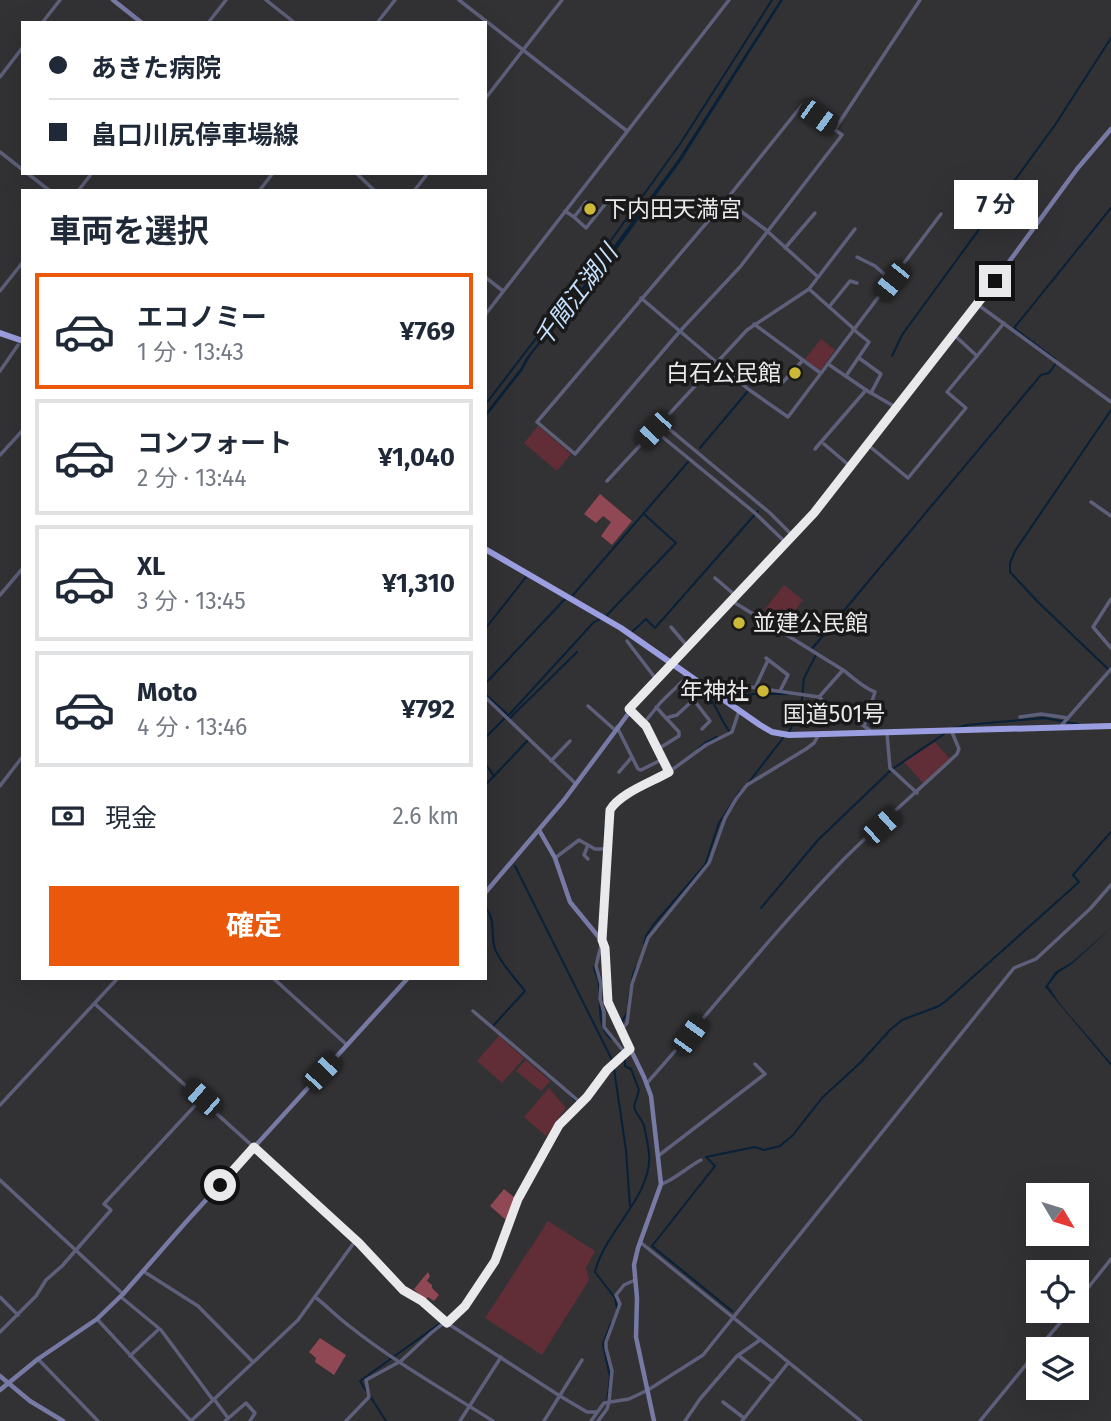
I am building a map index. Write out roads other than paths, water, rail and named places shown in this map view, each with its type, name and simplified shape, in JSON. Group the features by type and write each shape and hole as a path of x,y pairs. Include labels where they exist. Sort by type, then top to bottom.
{"highway":[{"path":"0,333 21,344"},
{"name":"国道501号","path":"487,550 621,628 766,729 777,733 887,733 1111,726"}],"main road":[{"path":"113,0 139,21"},
{"path":"487,891 576,784 629,709 793,536 850,467 977,304 1077,169 1111,129"},
{"path":"539,830 555,858 570,902 602,940 606,957 607,995 651,1096 661,1184 635,1258 635,1279 636,1337 654,1421"},
{"path":"0,1390 38,1359 97,1319 122,1296 406,980"},
{"path":"0,1376 30,1401 63,1421"}],"street":[{"path":"44,21 60,0"},
{"path":"210,21 226,0"},
{"path":"266,0 292,21"},
{"path":"379,21 395,0"},
{"path":"459,0 486,21"},
{"path":"487,96 562,0"},
{"path":"487,312 729,0"},
{"path":"835,129 920,0"},
{"path":"487,22 627,131"},
{"path":"0,77 21,50"},
{"path":"802,105 835,129 842,135 740,267 681,330 575,454 537,422 726,200 802,105"},
{"path":"0,152 21,168"},
{"path":"30,175 47,189"},
{"path":"80,189 90,175"},
{"path":"261,189 271,175"},
{"path":"358,175 373,189"},
{"path":"416,189 426,175"},
{"path":"565,211 586,228 611,197"},
{"path":"726,200 766,230 818,277"},
{"path":"573,217 586,202"},
{"path":"785,248 815,213"},
{"path":"641,298 748,389 788,417 941,214"},
{"path":"607,481 754,324 809,289 855,229"},
{"path":"857,257 875,266 892,281"},
{"path":"0,291 21,265"},
{"path":"487,279 503,291"},
{"path":"829,307 850,281 857,283"},
{"path":"809,289 869,342 846,376"},
{"path":"977,304 1111,402"},
{"path":"868,444 908,478 966,408 947,392 1004,323"},
{"path":"754,324 820,373"},
{"path":"953,334 977,356"},
{"path":"0,371 21,344"},
{"path":"815,449 868,392 881,374 859,358"},
{"path":"731,373 738,365 751,364 766,374 770,372 783,382 803,360"},
{"path":"827,363 868,392 897,408"},
{"path":"661,423 793,536"},
{"path":"654,430 755,513 786,543"},
{"path":"0,455 21,432"},
{"path":"824,444 850,467"},
{"path":"1091,502 1111,516"},
{"path":"0,595 21,570"},
{"path":"715,578 734,599 843,670 863,688 875,692 864,726"},
{"path":"1111,599 1093,627 1111,648"},
{"path":"671,628 688,647"},
{"path":"627,640 656,679"},
{"path":"755,688 767,659 788,675 780,691"},
{"path":"1058,728 1111,669"},
{"path":"819,697 843,670"},
{"path":"644,723 656,707 689,675"},
{"path":"729,676 734,683 755,688 819,697 872,732"},
{"path":"718,695 734,683"},
{"path":"666,718 677,715 707,687"},
{"path":"487,699 576,784"},
{"path":"693,699 710,721 702,729"},
{"path":"588,706 616,729 638,769 663,759"},
{"path":"656,707 679,732 679,736 658,749"},
{"path":"629,709 644,723 668,771"},
{"path":"624,1055 604,1027 601,984 596,971 602,940 610,810 614,803 706,745 732,732 740,709"},
{"path":"1020,717 1041,714 1068,718"},
{"path":"647,1083 690,1035 710,1007 845,859 957,754 959,748 951,731"},
{"path":"887,733 890,768 916,793"},
{"path":"621,1030 627,1023 632,984 648,938 709,863 725,818 736,799 747,785 806,750 819,734"},
{"path":"551,761 570,741"},
{"path":"619,772 632,757"},
{"path":"0,786 21,759"},
{"path":"555,858 579,840 595,849 607,849"},
{"path":"588,845 584,855 588,859"},
{"path":"591,1421 604,1403 629,1399 699,1359 1014,968 1036,958 1090,909 1111,885"},
{"path":"0,1105 116,980"},
{"path":"275,980 347,1045"},
{"path":"95,1004 356,1240 403,1290 422,1301 447,1323 560,1396 587,1412 600,1412"},
{"path":"473,1011 581,1103"},
{"path":"346,1421 369,1397 366,1380 401,1361 465,1306 495,1261 518,1199 559,1125 581,1103 607,1070 630,1049"},
{"path":"658,1156 765,1074 755,1064"},
{"path":"0,1332 36,1296 46,1280 62,1266 111,1210 104,1204 202,1098"},
{"path":"661,1184 701,1160"},
{"path":"0,1180 76,1248 122,1296 159,1329 226,1420 246,1403 255,1413 250,1421"},
{"path":"97,1319 191,1421 291,1328 356,1240"},
{"path":"640,1242 861,1421"},
{"path":"1089,1287 1111,1259"},
{"path":"143,1271 198,1306 253,1362"},
{"path":"598,1421 609,1402 612,1371 606,1348 620,1304 616,1295 624,1285 635,1279"},
{"path":"0,1297 18,1315"},
{"path":"314,1297 335,1311 345,1323 493,1421"},
{"path":"1049,1337 1060,1323"},
{"path":"129,1356 159,1329"},
{"path":"685,1421 738,1355 760,1340"},
{"path":"738,1355 773,1382"},
{"path":"460,1421 501,1357"},
{"path":"38,1359 98,1421"},
{"path":"544,1421 582,1360"},
{"path":"723,1402 743,1420 788,1363"},
{"path":"980,1421 1026,1365"}],"water":[{"name":"千間江湖川","path":"780,0 783,0 681,161 614,253 531,355 522,371 487,415 487,411 526,358 677,161"},
{"path":"1111,928 1072,964 1058,973 1048,986 1111,1066 1045,987 1055,972 1072,962"}],"waterway":[{"name":"千間江湖川","path":"487,402 609,243 680,144 772,0"},
{"path":"892,356 902,335 1055,125 1111,38"},
{"path":"1055,359 1014,328 1111,208"},
{"path":"811,650 1041,375 1049,373 1056,363"},
{"path":"700,448 748,391"},
{"path":"1108,669 1010,572 1010,563 1015,551 1111,410"},
{"path":"573,595 688,462"},
{"path":"633,631 646,619 655,628 758,511"},
{"path":"607,615 676,543 645,515"},
{"path":"487,626 526,577"},
{"path":"487,682 565,599"},
{"path":"508,716 593,623 600,619"},
{"path":"510,718 577,652"},
{"path":"789,732 801,708 804,678 816,655"},
{"path":"706,694 729,731"},
{"path":"737,705 741,696 787,694"},
{"path":"487,696 507,714"},
{"path":"487,736 505,718"},
{"path":"956,728 1044,718 1078,724"},
{"path":"761,908 818,840 891,770 944,734"},
{"path":"698,749 717,737"},
{"path":"749,782 783,738"},
{"path":"487,766 494,776 528,740"},
{"path":"487,783 494,776"},
{"path":"642,783 652,777"},
{"path":"644,944 654,924 705,865 719,823 740,791"},
{"path":"613,802 623,795"},
{"path":"606,870 605,830 610,807"},
{"path":"732,1311 652,1246 715,1166 706,1157 755,1147 764,1150 780,1146 793,1135 822,1098 861,1062 890,1030 902,1020 946,1001 1079,882 1073,875 1111,832"},
{"path":"515,866 613,1062"},
{"path":"487,910 491,918 495,949 525,991 492,1027"},
{"path":"600,936 602,918"},
{"path":"594,966 599,983 601,1020 611,1039"},
{"path":"628,1004 637,966"},
{"path":"621,1023 627,1013"},
{"path":"617,1308 615,1298 595,1272 600,1257 644,1184 649,1153 644,1126 634,1107 639,1090 631,1069 625,1066 625,1057 621,1051"},
{"path":"614,1069 626,1150 630,1206"},
{"path":"460,1308 492,1262 516,1198 549,1137 565,1114 578,1103 573,1098"},
{"path":"367,1392 360,1381 442,1322"},
{"path":"607,1402 610,1377 603,1344 611,1323"},
{"path":"370,1396 386,1421"}],"place":[{"name":"下内田天満宮","path":"590,209"},
{"name":"白石公民館","path":"795,373"},
{"name":"並建公民館","path":"739,623"},
{"name":"年神社","path":"763,691"}]}
